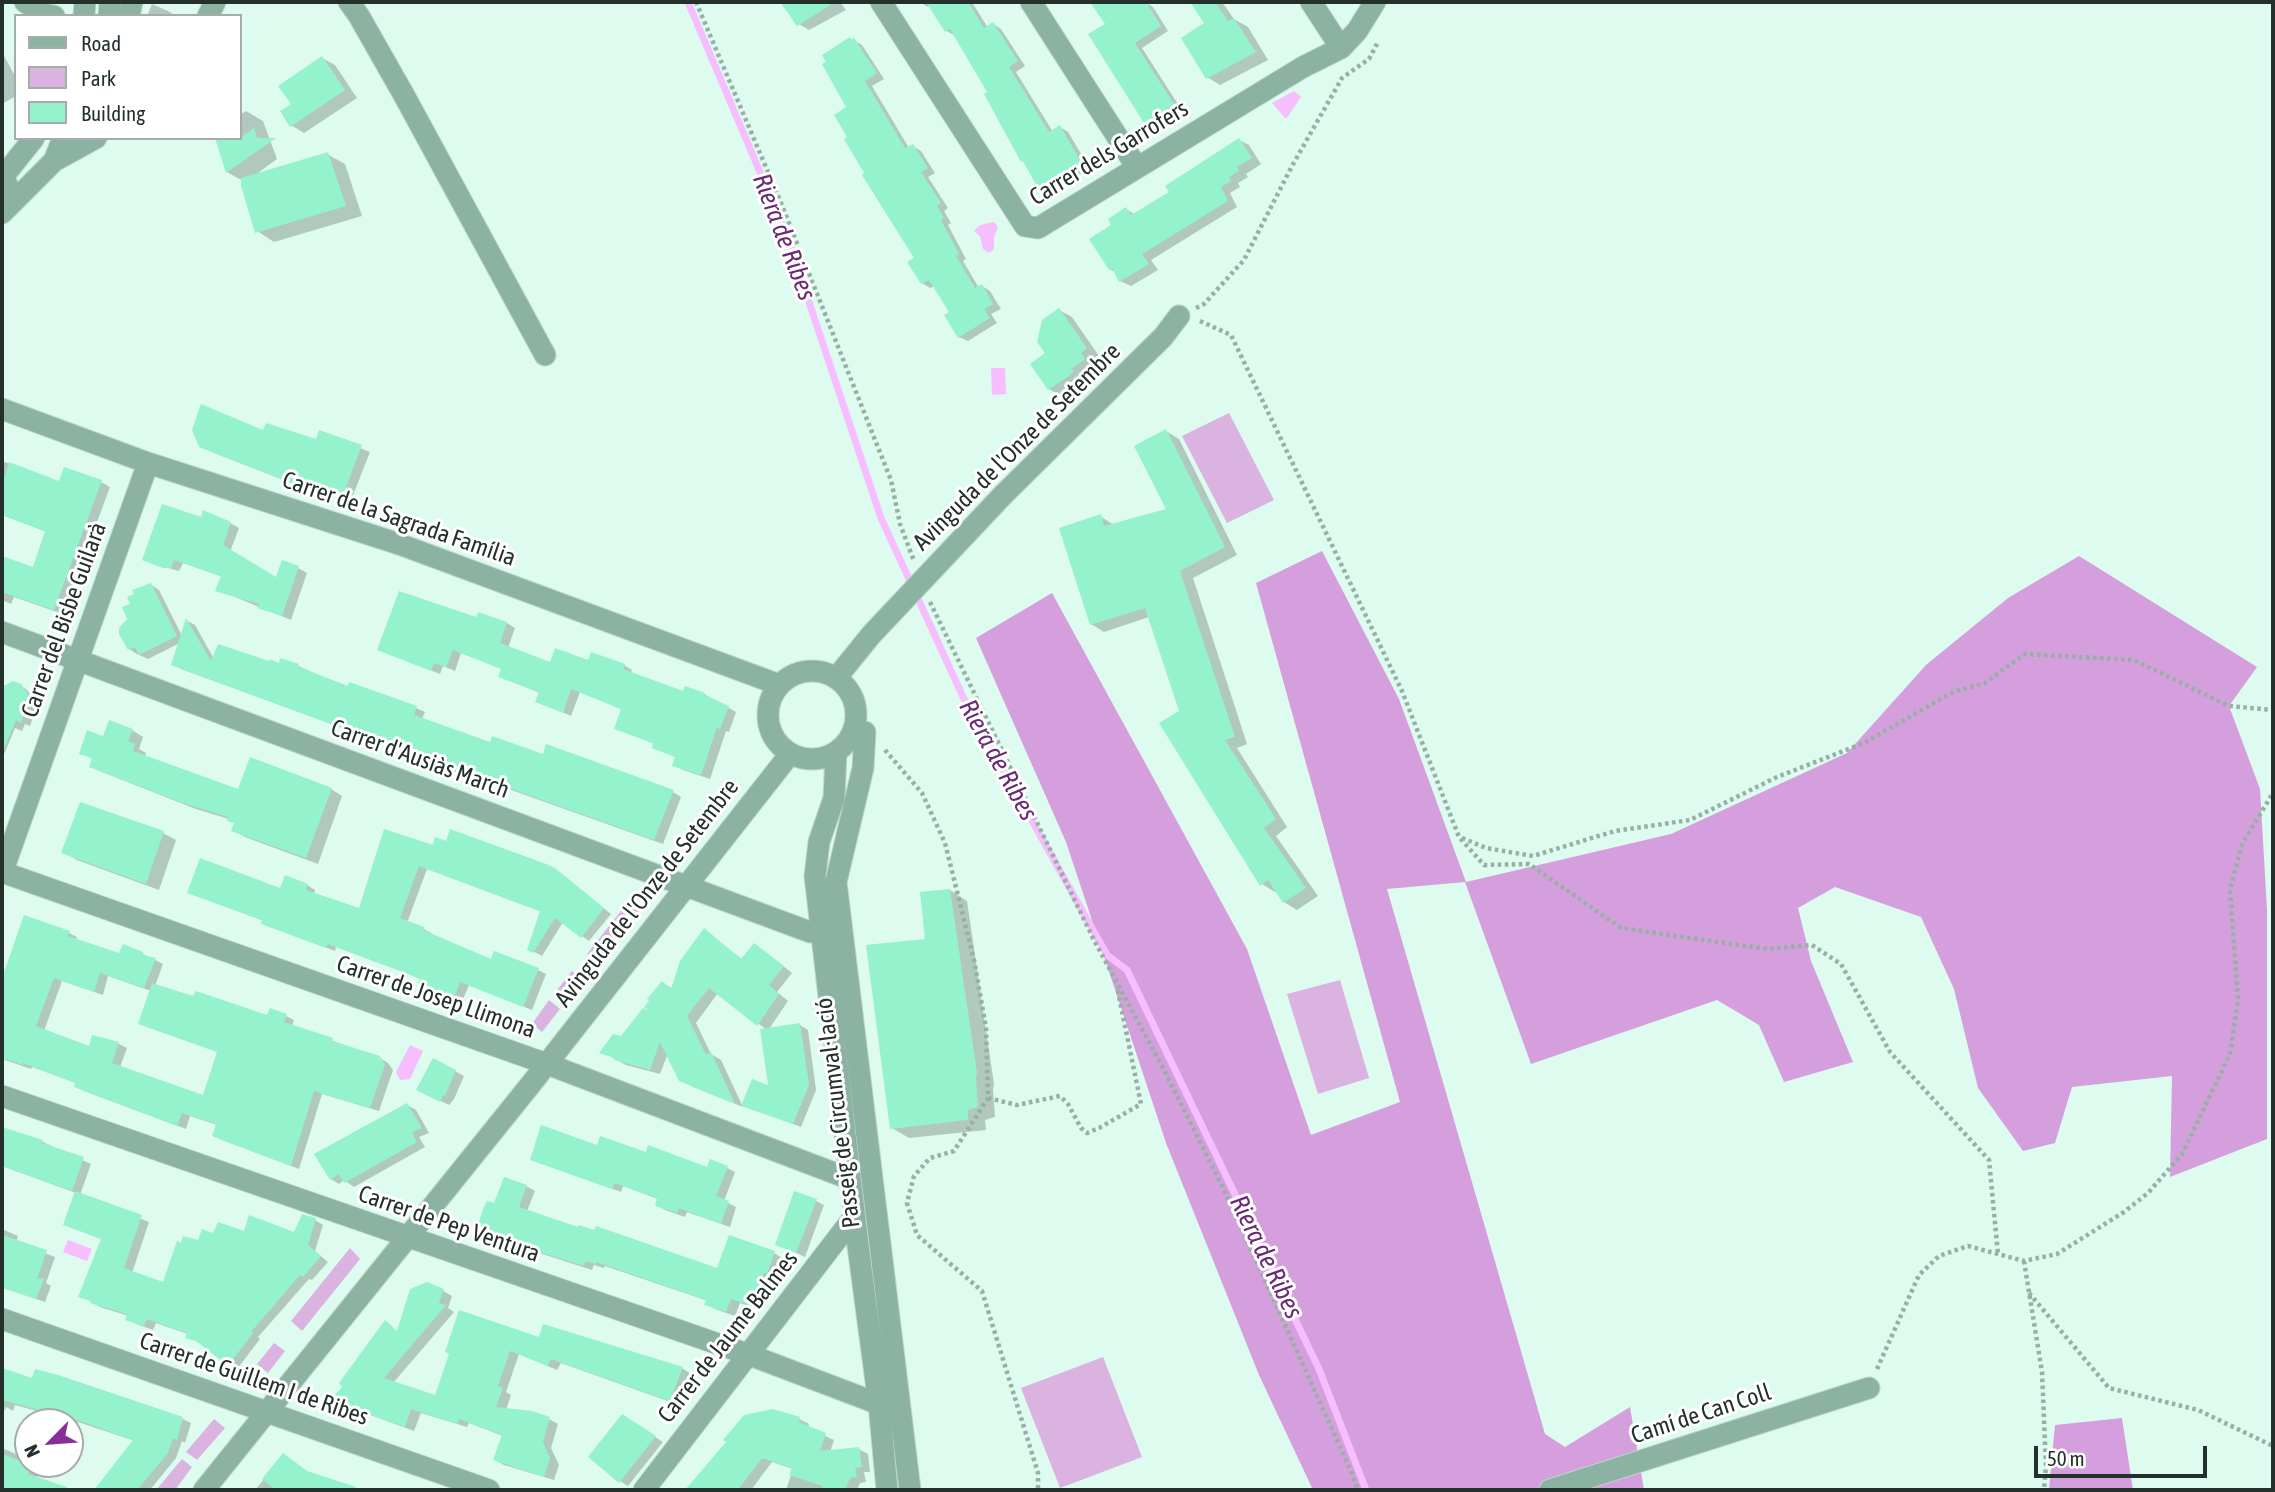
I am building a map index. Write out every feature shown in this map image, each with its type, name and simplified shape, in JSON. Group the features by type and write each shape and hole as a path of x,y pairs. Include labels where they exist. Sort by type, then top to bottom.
{"street":[{"path":"25,2 45,14"},
{"path":"349,2 398,85 545,355"},
{"name":"Carrer dels Garrofers","path":"881,2 1025,226 1038,228 1136,166 1303,67 1341,48"},
{"path":"1031,2 1136,166"},
{"path":"1311,2 1341,48 1357,31 1375,2"},
{"path":"8,207 4,171 32,140"},
{"path":"54,161 62,140"},
{"path":"8,207 54,161 92,140"},
{"name":"Avinguda de l'Onze de Setembre","path":"836,677 871,635 1003,495 1163,337 1179,316"},
{"name":"Carrer de la Sagrada Família","path":"2,408 148,463 399,544 777,684"},
{"name":"Carrer del Bisbe Guilarà","path":"2,872 148,463"},
{"name":"Carrer d'Ausiàs March","path":"2,632 810,932 820,931"},
{"path":"805,670 825,672 836,677 847,688 856,709 855,726 849,740 836,753 816,760 790,754 779,745 769,728 767,715 777,684 805,670"},
{"name":"Passeig de Circumval·lació","path":"865,732 863,768 836,882 910,1490"},
{"name":"Passeig de Circumval·lació","path":"836,753 834,798 820,842 815,876 887,1490"},
{"name":"Avinguda de l'Onze de Setembre","path":"204,1490 547,1064 790,754"},
{"name":"Carrer de Josep Llimona","path":"2,872 547,1064 850,1179"},
{"name":"Carrer de Pep Ventura","path":"2,1096 747,1354 879,1404"},
{"name":"Carrer de Jaume Balmes","path":"644,1490 854,1217"},
{"name":"Carrer de Guillem I de Ribes","path":"2,1318 489,1490"},
{"name":"Camí de Can Coll","path":"1550,1490 1869,1388"}],"path":[{"path":"696,2 779,198 891,480 900,524 918,570"},
{"path":"1179,316 1204,304 1244,260 1292,166 1342,78 1369,59 1381,36"},
{"path":"1179,316 1190,316 1231,335 1402,691 1459,837 1484,865 1529,864 1621,929 1767,949 1812,945 1841,964 1890,1052 1989,1160 1998,1254"},
{"path":"926,594 1116,982 1224,1190 1358,1490"},
{"path":"1459,837 1486,848 1533,856 1615,831 1690,820 1777,777 1864,743 1953,692 1985,683 2025,654 2134,660 2228,706 2273,710"},
{"path":"865,732 890,755 922,793 945,843 974,960 984,1014 988,1098 954,1152 930,1158 914,1176 906,1203 917,1235 982,1291 1038,1473 1038,1490"},
{"path":"1869,1388 1919,1275 1939,1256 1968,1247 2024,1261 2057,1254 2124,1212 2148,1193 2182,1154 2230,1054 2238,1000 2230,890 2242,844 2273,793"},
{"path":"988,1098 1017,1105 1060,1096 1069,1104 1080,1128 1087,1133 1141,1104 1116,982"},
{"path":"2024,1261 2042,1372 2046,1466 2044,1490"},
{"path":"2029,1293 2109,1388 2198,1410 2273,1446"}],"green space":[{"path":"1229,413 1274,500 1227,523 1182,436"},
{"path":"628,902 639,911 598,962 587,954"},
{"path":"572,971 583,980 565,1003 554,994"},
{"path":"1340,980 1369,1078 1318,1094 1287,994"},
{"path":"549,1000 560,1009 542,1032 532,1024"},
{"path":"350,1248 360,1259 302,1331 291,1321"},
{"path":"274,1343 285,1351 268,1373 257,1364"},
{"path":"1103,1357 1142,1457 1060,1488 1021,1388"},
{"path":"214,1419 225,1428 197,1460 186,1452"},
{"path":"182,1459 192,1467 175,1490 156,1490"}],"shaded area":[{"path":"1294,91 1301,97 1286,119 1272,103"},
{"path":"994,222 998,227 994,237 994,249 989,253 983,249 980,236 974,231 980,225"},
{"path":"991,368 1005,368 1006,394 992,395"},
{"path":"1322,551 1399,699 1466,882 1671,834 1847,753 1926,665 2008,598 2079,556 2257,667 2229,706 2260,789 2267,910 2267,1139 2170,1177 2172,1076 2072,1087 2055,1143 2023,1151 1978,1088 1954,989 1921,917 1835,887 1798,908 1811,961 1853,1062 1784,1082 1759,1025 1717,1000 1531,1064 1465,882 1387,889 1545,1434 1565,1447 1630,1407 1644,1490 1313,1490 1259,1375 1166,1143 1066,842 976,638 1052,593 1247,949 1311,1135 1400,1102 1256,583"},
{"path":"410,1045 423,1051 410,1079 400,1080 396,1072"},
{"path":"68,1240 92,1249 87,1261 63,1252"},
{"path":"2122,1418 2133,1490 2049,1490 2055,1425"}],"building":[{"path":"780,2 835,2 797,26"},
{"path":"926,2 968,2 984,28 993,22 1018,61 1009,67 1049,132 1060,125 1082,164 1065,174 1068,178 1041,194 950,29 945,32"},
{"path":"1090,2 1146,2 1161,26 1135,43 1174,104 1144,123 1088,34 1105,24"},
{"path":"1190,2 1215,2 1228,21 1234,18 1256,52 1206,79 1181,38 1204,23"},
{"path":"850,37 851,40 854,38 877,73 865,81 905,148 913,144 928,168 921,172 941,203 937,206 944,218 941,220 959,254 956,256 975,288 982,284 993,304 984,309 990,318 958,338 944,315 949,312 929,280 921,284 907,262 914,258 862,175 864,173 844,139 847,137 834,115 846,107 822,64 826,62 822,55"},
{"path":"322,56 345,90 290,127 280,111 291,104 278,86"},
{"path":"254,128 257,138 276,138 226,173 216,140 242,140 242,137"},
{"path":"1239,138 1252,158 1237,167 1239,171 1229,177 1231,181 1221,187 1228,201 1142,254 1149,264 1119,282 1112,268 1109,270 1089,239 1111,225 1108,219 1126,207 1131,215 1169,192 1165,186"},
{"path":"328,152 346,206 255,233 241,178"},
{"path":"1059,308 1087,348 1081,353 1085,359 1071,369 1074,371 1048,390 1030,364 1045,353 1037,342 1042,320"},
{"path":"201,404 263,430 266,423 316,439 319,430 362,445 343,495 297,479 295,484 199,447 192,430"},
{"path":"1166,429 1225,547 1180,571 1235,737 1225,740 1276,819 1264,828 1306,888 1283,903 1268,880 1260,886 1159,723 1179,711 1145,608 1090,625 1059,528 1101,514 1104,526 1166,509 1134,446"},
{"path":"9,462 59,481 64,467 102,480 54,610 2,592 2,556 33,567 45,531 2,515 2,485"},
{"path":"162,504 201,517 203,510 231,522 223,545 276,577 282,560 299,566 282,616 257,608 259,604 215,591 221,576 174,560 171,568 163,568 142,560"},
{"path":"151,583 177,636 139,655 135,647 128,650 119,634 119,628 127,619 122,607 130,604 127,597 134,594 132,590"},
{"path":"399,591 476,617 478,612 507,622 500,643 550,662 555,648 588,660 591,652 625,664 623,669 683,691 685,686 729,706 720,729 717,727 701,775 672,766 675,757 652,748 653,743 614,729 621,709 571,689 563,713 535,702 539,692 498,677 501,669 453,650 446,667 434,663 431,671 377,650"},
{"path":"186,618 211,661 218,644 269,661 270,659 279,663 280,658 348,686 349,682 417,706 414,715 490,742 492,736 543,754 546,744 674,790 654,840 478,777 476,781 412,754 171,665"},
{"path":"13,681 21,684 30,697 21,723 16,720 2,754 2,687"},
{"path":"109,720 133,729 128,741 135,744 133,751 238,789 250,757 332,788 306,858 231,831 234,823 227,821 228,817 89,767 92,758 79,754 87,730 103,736"},
{"path":"80,802 164,831 146,884 61,853"},
{"path":"384,829 433,845 435,837 446,841 450,829 555,868 604,908 581,938 555,918 533,953 527,950 540,911 419,866 400,918 491,959 494,951 539,968 523,1007 460,982 453,1001 428,991 429,987 418,983 420,979 393,968 328,944 326,948 261,924 262,920 187,893 200,858 280,888 285,875 308,884 306,890 359,908"},
{"path":"950,889 977,1073 978,1107 968,1110 968,1120 890,1129 866,945 925,939 920,892"},
{"path":"24,915 70,931 68,936 119,953 123,944 143,952 143,955 156,958 144,988 100,973 94,992 54,978 36,1026 89,1046 92,1035 119,1042 112,1063 203,1095 217,1052 138,1024 152,983 193,996 196,991 267,1015 270,1008 287,1014 284,1022 380,1056 385,1065 370,1108 314,1091 291,1166 212,1136 216,1124 182,1113 177,1126 74,1087 75,1083 2,1058 2,978"},
{"path":"704,928 741,959 754,943 784,966 769,985 779,994 757,1026 709,988 687,1016 706,1055 711,1052 735,1104 679,1081 660,1042 650,1070 599,1053 613,1034 621,1036 643,1008 648,1010 644,1007 649,1001 647,999 662,981 671,989 680,961"},
{"path":"800,1023 809,1085 793,1124 741,1106 752,1079 768,1085 760,1029"},
{"path":"433,1058 456,1070 440,1102 416,1090"},
{"path":"407,1103 422,1128 412,1132 417,1142 344,1183 339,1174 330,1180 314,1154"},
{"path":"541,1125 597,1145 600,1136 646,1152 648,1145 707,1167 710,1159 728,1166 716,1196 729,1201 721,1224 679,1208 677,1213 655,1206 657,1198 615,1183 612,1189 530,1160"},
{"path":"2,1127 84,1157 72,1191 2,1166"},
{"path":"504,1177 527,1185 519,1207 578,1227 579,1225 594,1230 596,1226 717,1268 729,1235 775,1251 752,1306 731,1299 726,1312 704,1305 706,1300 596,1262 585,1261 584,1266 476,1230 487,1201 494,1203"},
{"path":"75,1191 142,1215 124,1268 163,1282 177,1241 181,1243 183,1236 198,1240 202,1229 213,1233 218,1222 244,1231 249,1215 294,1232 302,1214 316,1218 308,1245 321,1256 303,1277 300,1275 251,1332 253,1333 228,1366 196,1341 185,1338 187,1333 147,1319 144,1326 125,1320 127,1314 78,1297 101,1239 63,1225"},
{"path":"794,1191 817,1199 796,1253 775,1245"},
{"path":"2,1235 47,1250 37,1278 44,1279 36,1299 2,1288"},
{"path":"427,1282 444,1289 439,1303 446,1305 384,1378 435,1395 449,1354 445,1352 459,1310 539,1337 543,1324 683,1367 670,1401 551,1359 548,1366 510,1351 498,1386 503,1388 496,1407 532,1411 550,1417 543,1442 550,1458 544,1477 493,1460 502,1435 459,1419 458,1424 411,1409 405,1427 356,1410 353,1413 333,1397 342,1387 339,1383 385,1320 397,1331 410,1289"},
{"path":"2,1368 32,1378 35,1369 183,1417 177,1440 173,1438 168,1453 137,1490 94,1490 133,1440 84,1422 84,1408 31,1408 2,1400"},
{"path":"773,1409 800,1417 799,1422 826,1433 820,1451 859,1447 862,1467 855,1468 857,1477 850,1478 845,1490 821,1490 823,1486 789,1475 792,1468 762,1458 738,1490 685,1490 726,1442 723,1440 744,1415"},
{"path":"622,1414 656,1436 619,1483 588,1457"},
{"path":"283,1453 307,1471 356,1487 355,1490 276,1490 262,1479"},
{"path":"2,1454 14,1458 14,1478 40,1478 67,1487 66,1490 2,1490"}],"waterway":[{"name":"Riera de Ribes","path":"688,2 787,236 881,518 964,699 1107,955 1127,970 1319,1369 1366,1490"}]}
